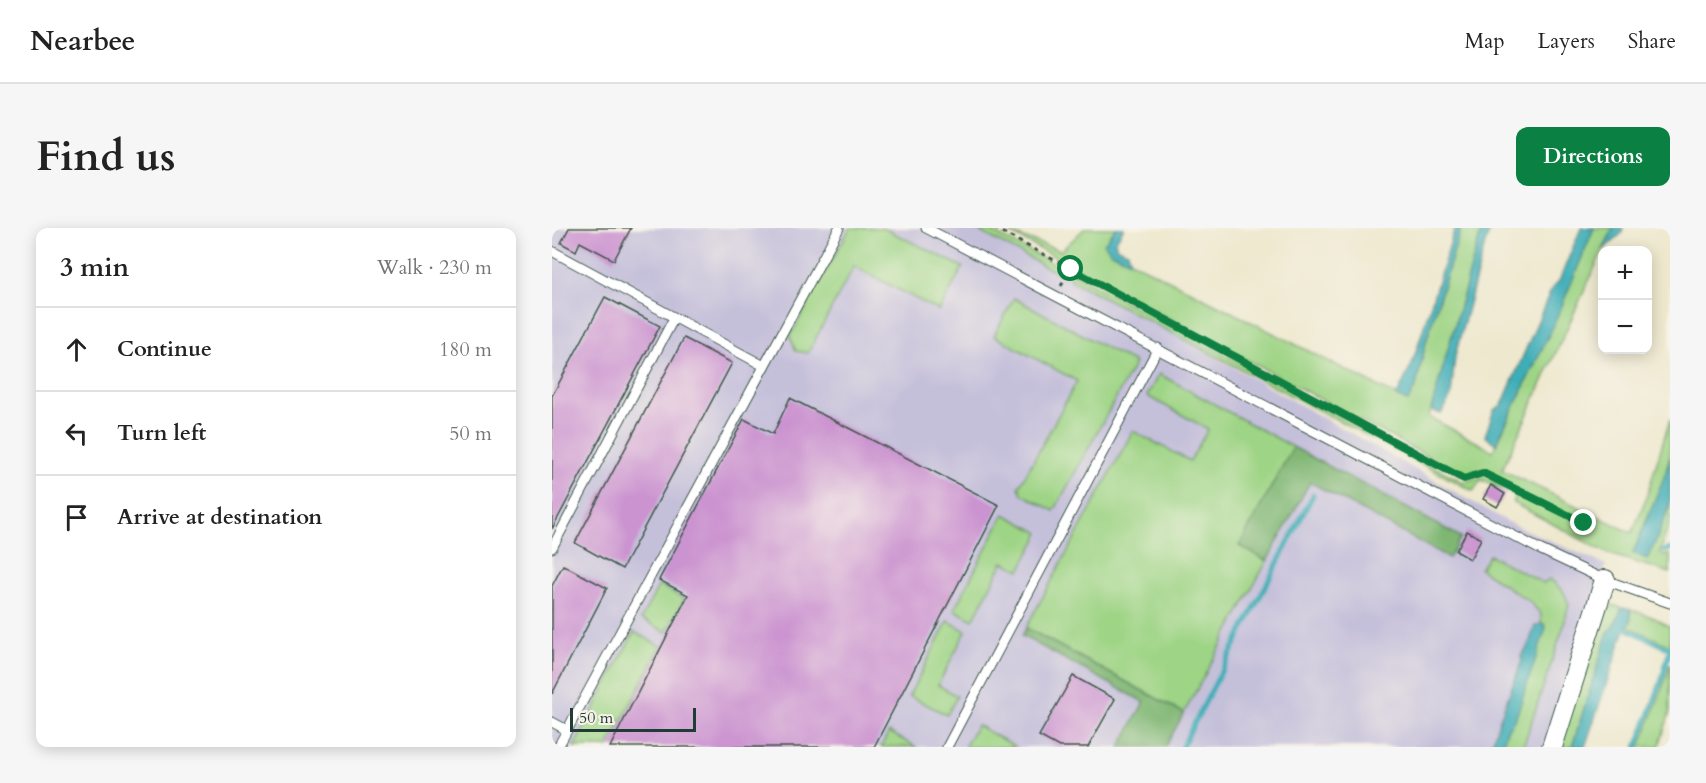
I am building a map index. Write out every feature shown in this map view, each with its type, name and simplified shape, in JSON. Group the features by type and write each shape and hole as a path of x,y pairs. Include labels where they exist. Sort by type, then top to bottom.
{"street":[{"path":"1552,747 1605,580"}],"lane":[{"path":"558,747 839,228"},
{"path":"926,228 1539,549 1605,580 1670,603"},
{"path":"552,251 764,366"},
{"path":"552,548 674,318"},
{"path":"947,747 1158,348"},
{"path":"552,722 567,730"}],"path":[{"path":"993,228 1464,479 1483,473 1584,523"},
{"path":"1056,295 1071,269"}],"shaded area":[{"path":"552,228 986,228 1512,524 1606,565 1544,747 552,747"}],"green space":[{"path":"850,228 883,228 963,267 939,311 854,266 808,353 796,351 790,336"},
{"path":"973,228 985,228 1068,271 1065,277"},
{"path":"1085,228 1116,228 1105,244 1113,253 1407,401 1416,386 1426,342 1461,228 1482,228 1429,417 1493,451 1555,322 1594,228 1613,228 1605,246 1598,246 1598,261 1502,470 1632,533 1646,498 1670,419 1670,457 1665,475 1633,553 1647,558 1670,503 1670,520 1660,553 1664,556 1670,554 1670,573 1609,554 1513,503 1516,495 1481,480 1473,491 1069,279 1072,273 1463,482 1483,476 1497,482 1499,477 1483,469 1462,475 1010,233 1061,251"},
{"path":"1014,298 1135,363 1054,511 1022,494 1019,487 1077,381 994,336"},
{"path":"1159,374 1293,447 1239,546 1267,561 1184,713 1026,628 1133,431 1190,461 1208,429 1147,396"},
{"path":"1293,447 1461,537 1449,558 1310,482 1267,561 1239,546"},
{"path":"1004,514 1040,533 1020,570 1003,562 973,620 954,610"},
{"path":"1489,555 1543,583 1550,579 1563,591 1569,604 1523,747 1502,747 1507,730 1516,717 1544,624 1541,624 1541,614 1529,601 1480,569"},
{"path":"659,585 684,599 666,632 641,619"},
{"path":"1609,604 1622,608 1607,635 1572,747 1557,747 1604,606"},
{"path":"1630,609 1655,618 1670,627 1670,646 1628,626 1631,621"},
{"path":"948,621 966,631 938,685 957,696 947,715 909,696"},
{"path":"1026,628 1184,713 1165,747 1120,747 1144,702 1022,636"},
{"path":"634,632 661,646 608,747 574,747"},
{"path":"1670,663 1670,712 1659,747 1640,747 1660,695"},
{"path":"977,725 1016,747 965,746"},
{"path":"889,732 916,747 881,747"}],"water":[{"path":"1116,228 1124,228 1115,242 1117,248 1128,252 1131,261 1112,253 1104,244"},
{"path":"1455,228 1461,228 1426,342 1416,386 1408,401 1396,397 1412,364"},
{"path":"1482,228 1491,228 1455,356 1451,396 1441,414 1431,410"},
{"path":"1581,228 1594,228 1555,322 1496,444 1485,436 1494,410 1502,405 1552,288 1559,281"},
{"path":"1613,228 1623,228 1622,233 1605,246"},
{"path":"1670,457 1670,503 1647,559 1633,553 1665,475"},
{"path":"1622,608 1630,609 1631,621 1625,629 1585,747 1572,747 1607,635"},
{"path":"1544,624 1546,628 1516,717 1507,730 1502,747 1491,747 1522,661 1521,656 1528,646 1535,626"}],"building":[{"path":"569,228 631,228 614,260 580,242 576,251 561,243"},
{"path":"605,297 660,326 552,529 552,396"},
{"path":"684,338 732,363 622,569 575,543"},
{"path":"790,398 999,505 874,747 610,747 688,595 659,580 744,419 773,434"},
{"path":"1491,485 1505,494 1497,507 1483,499"},
{"path":"1467,531 1481,539 1470,559 1456,551"},
{"path":"563,565 607,588 552,694 552,586"},
{"path":"1073,676 1115,699 1088,747 1059,747 1039,736"}],"waterway":[{"path":"1182,747 1313,495"},
{"path":"1664,551 1670,549"},
{"path":"1625,628 1670,649 1661,682 1637,747"}],"route":[{"path":"1071,269 1464,479 1483,473 1584,523"}]}
